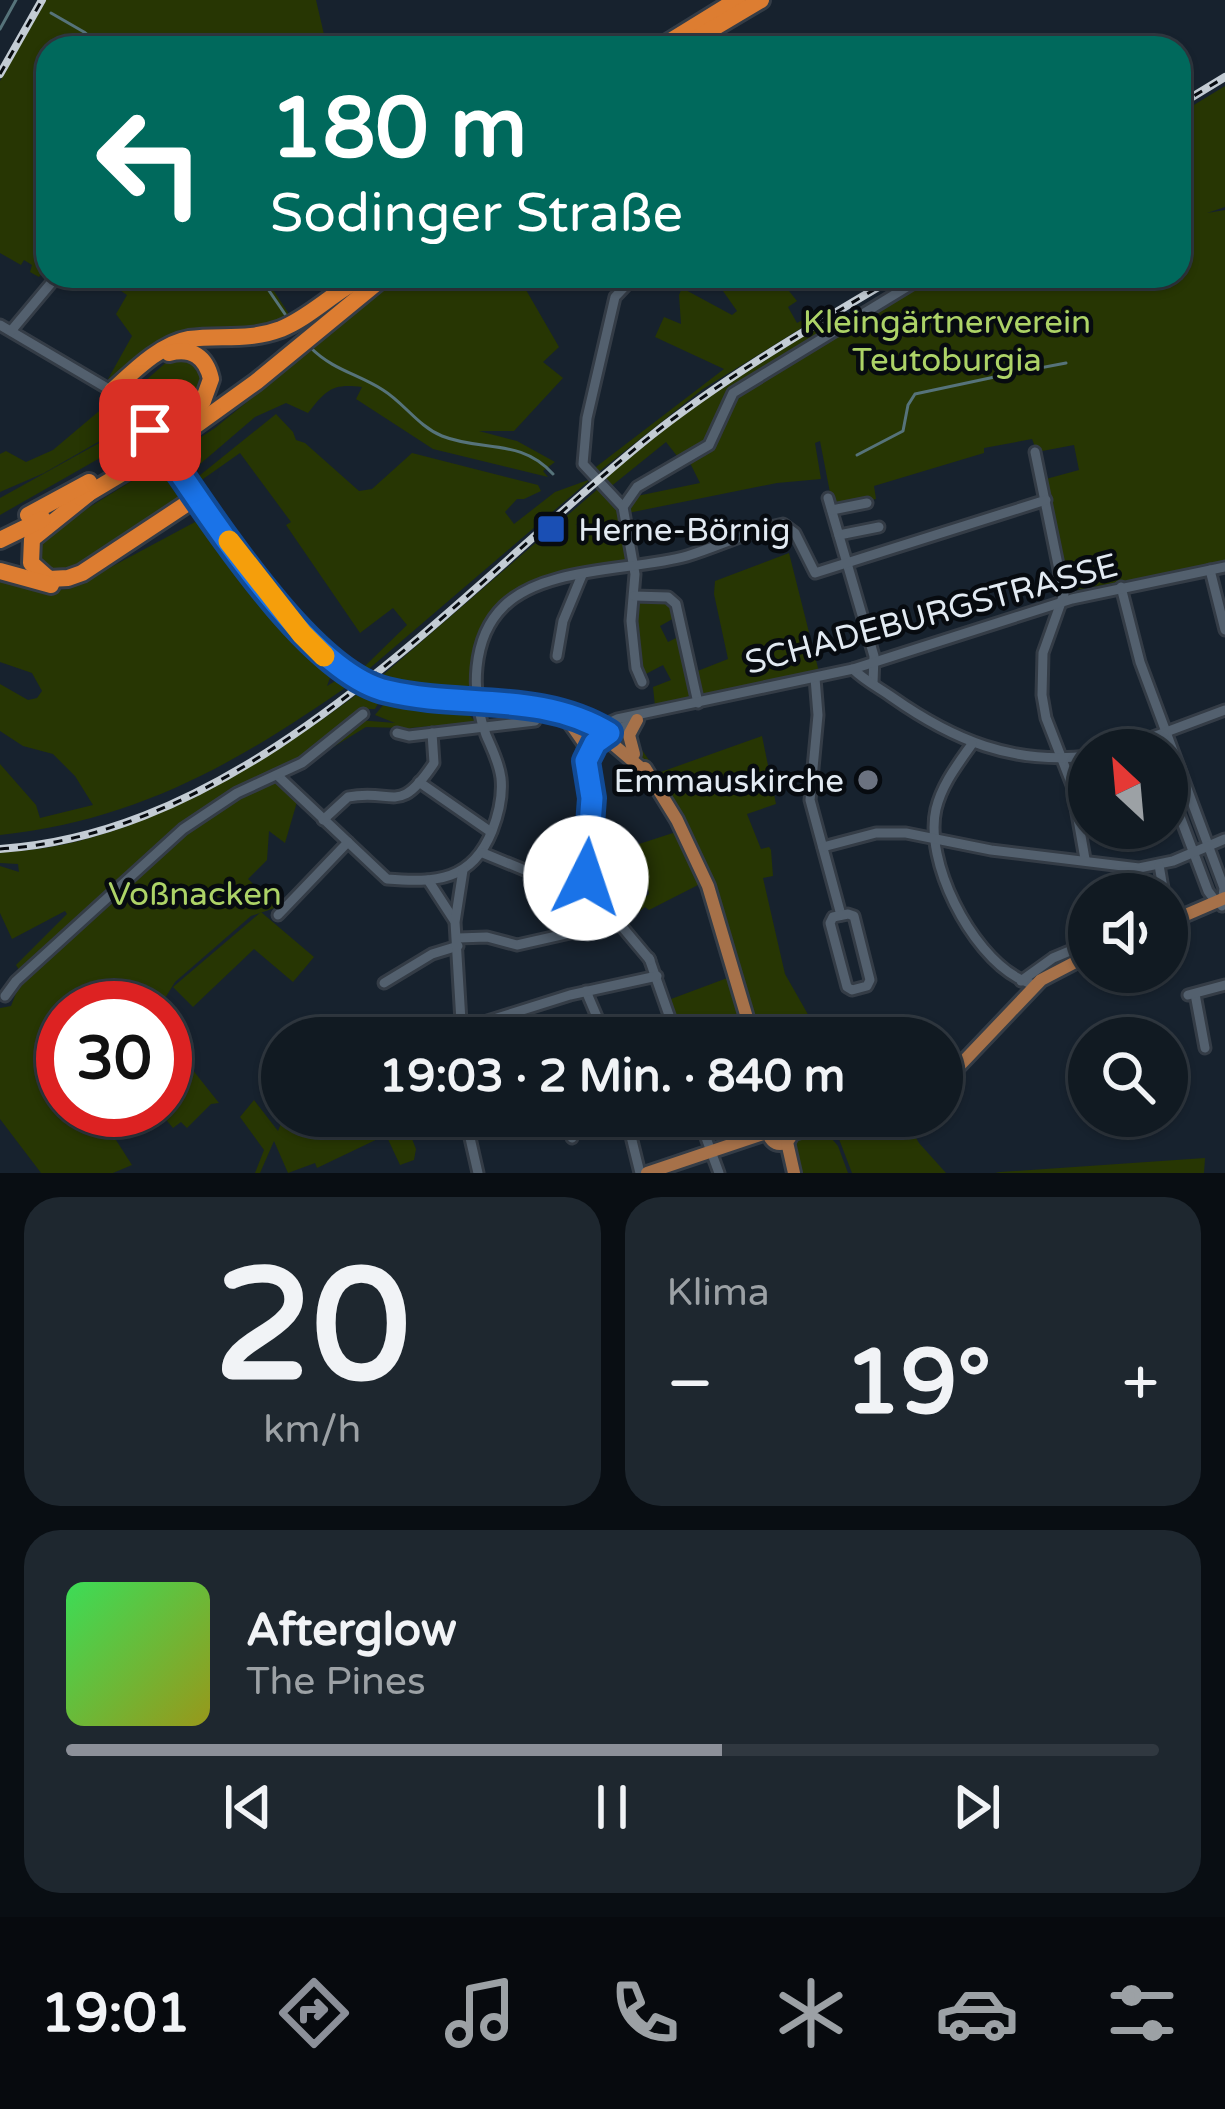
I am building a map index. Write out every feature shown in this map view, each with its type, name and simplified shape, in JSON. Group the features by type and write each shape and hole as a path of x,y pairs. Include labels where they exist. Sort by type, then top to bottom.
{"highway":[{"path":"678,36 737,0"},
{"path":"700,36 760,0"},
{"path":"200,501 82,573 49,579 32,562 32,539 299,333 347,288"},
{"path":"115,394 178,342 299,333 367,288"},
{"path":"0,529 162,442 208,393 212,379 202,358 183,350 169,354 115,394"},
{"path":"0,540 88,494"},
{"path":"0,572 48,585 69,582 200,501"}],"main road":[{"path":"115,394 150,430 310,644 356,678 420,701 548,706 601,731 634,754"},
{"path":"479,704 542,710 601,731 647,774"},
{"path":"566,717 584,743"},
{"path":"637,720 629,735 634,754 684,834 708,886 747,1017"},
{"path":"1188,908 1222,904"},
{"path":"963,1066 1024,984 1068,964"},
{"path":"644,1173 756,1137"},
{"path":"780,1137 791,1173"}],"street":[{"path":"44,288 5,328 115,394"},
{"path":"624,288 615,297 583,456 587,470 623,507 634,565 635,668 642,682"},
{"path":"623,507 642,484 709,445 733,394 905,288"},
{"path":"1035,452 1064,602 1048,634 1041,672 1046,718 1078,812 1085,859"},
{"path":"828,497 875,663 873,684"},
{"path":"278,775 387,879 428,880 463,870 483,853 501,805 501,780 479,704 479,655 494,618 518,595 545,583 689,555 782,524 795,533 811,571 848,565 1046,500"},
{"path":"832,510 867,503"},
{"path":"839,535 879,526"},
{"name":"SCHADEBURGSTRASSE","path":"601,731 617,718 854,669 1064,602 1225,567"},
{"path":"1210,570 1225,630"},
{"path":"557,656 566,609 582,575"},
{"path":"1121,587 1139,662 1162,729"},
{"path":"634,596 668,597 676,604 698,703"},
{"path":"854,669 940,730 972,744 1028,757 1068,758"},
{"path":"815,678 818,715 810,800 841,915"},
{"path":"1177,729 1225,710"},
{"name":"SCHADEBURGSTRASSE","path":"601,731 651,713"},
{"path":"5,996 173,837 224,801 319,752 363,714"},
{"path":"397,733 432,734 536,722"},
{"path":"601,731 584,743 592,798 587,885 638,939 670,1017"},
{"path":"586,761 601,731"},
{"path":"323,820 348,797 399,798 434,763 432,734"},
{"path":"972,744 943,788 932,837 940,870 964,917 992,956 1024,984 1053,958 1068,952"},
{"path":"419,782 491,832"},
{"path":"1188,795 1209,848 1222,904"},
{"path":"823,847 884,832 1139,868 1194,854 1225,839"},
{"path":"1188,838 1222,904"},
{"path":"278,915 348,842"},
{"path":"483,853 527,871 588,849"},
{"path":"1159,865 1161,873"},
{"path":"461,1017 455,922 463,870"},
{"path":"428,880 455,922"},
{"path":"841,915 854,916 870,980 867,986 852,990 847,987 830,923 841,915"},
{"path":"384,982 458,942 487,937 517,945 616,919"},
{"path":"504,1017 586,991 657,976"},
{"path":"1205,1048 1191,994 1225,985"},
{"path":"586,991 597,1017"},
{"path":"470,1137 478,1173"},
{"path":"633,1137 644,1173"},
{"path":"705,1137 719,1173"}],"green space":[{"path":"46,0 316,0 324,36 36,36 36,275 24,260 21,265 0,253 0,81"},
{"name":"Kleingärtnerverein Teutoburgia","path":"1225,86 1225,207 1207,213 1225,210 1225,562 1071,591 1063,573 1046,479 1079,470 1074,445 1037,452 1032,439 984,448 984,453 874,486 876,499 833,508 820,441 815,443 821,479 777,483 628,513 632,497 700,483 689,461 703,453 728,401 909,288 1191,288 1191,107"},
{"path":"117,288 272,288 295,316 247,332 199,334 112,380 108,379 132,336 116,314 127,295"},
{"path":"386,288 525,288 559,347 543,362 563,378 514,431 479,431 517,441 555,462 543,471 548,477 433,449 356,399 362,387 330,390 308,413 286,403 255,417 199,465 185,467 176,453 215,428"},
{"path":"682,288 732,315 737,311 721,288 787,288 797,301 788,307 797,323 827,306 832,309 703,389 596,474 592,470 724,369 655,337 664,317 681,324"},
{"path":"836,315 833,328 727,395 714,427 707,432 708,442 681,461 666,442 609,488 601,481 699,402"},
{"path":"171,358 196,360 206,386 157,427 134,391"},
{"path":"111,401 133,422 44,473 0,492 0,454 6,451 26,462 53,450"},
{"path":"276,414 296,440 359,491 372,489 412,453 538,485 541,491 517,499 505,512 514,524 555,492 591,479 363,674 364,667 407,625 393,608 360,633 286,525 291,522 240,453 196,484 194,480"},
{"path":"135,423 142,434 0,515 0,498"},
{"path":"164,461 184,497 89,562 57,576 37,562 38,539"},
{"path":"599,488 615,507 622,527 575,524 592,530 623,530 628,554 624,561 540,581 503,602 479,636 468,692 448,695 376,681"},
{"path":"195,522 236,557 292,632 323,664 331,675 327,686 340,678 352,683 269,738 186,783 98,816 0,835 0,764 36,805 40,818 93,805 75,776 53,754 23,746 0,731 0,684 28,700 42,691 32,673 0,662 0,579 41,591 70,589"},
{"path":"789,553 819,672 703,696 695,672 728,659 715,581"},
{"path":"641,600 669,602 676,617 660,626 668,642 680,636 692,692 685,701 655,706 653,687 671,680 663,665 644,675 640,667 634,630"},
{"path":"364,689 382,697 375,709 360,709 333,738 304,759 229,794 21,973 16,965 67,914 12,939 0,913 0,866 19,872 18,864 0,863 0,852 47,848 96,836 192,798 284,745"},
{"path":"388,699 422,712 466,712 476,722 410,728 410,733 404,728 366,727 330,749 358,720 395,723 375,715"},
{"path":"762,736 776,804 747,814 761,849 771,850 773,876 763,878 785,974 809,1017 750,1017 713,880 661,784 634,746 635,740 658,773"},
{"name":"Voßnacken","path":"273,780 297,802 285,843 269,831 267,860 248,879 264,899 278,907 251,916 176,981 36,981 36,1137 114,1137 132,1165 113,1173 41,1173 0,1119 0,1008 11,1006 20,983 171,841 216,808"},
{"path":"676,832 700,884 649,910 645,907 630,919 630,925 621,916 649,894 639,844"},
{"path":"261,912 314,957 293,982 254,949 193,1007 192,981 180,981"},
{"path":"730,977 740,1017 677,1017 671,999"},
{"path":"192,1069 219,1103 211,1104 192,1123"},
{"path":"254,1100 261,1109 261,1137 382,1137 317,1168 315,1163 288,1173 274,1141 260,1173 255,1173 264,1150 240,1117"},
{"path":"387,1137 411,1137 414,1160 400,1165"},
{"path":"795,1137 830,1137 848,1173 796,1173"},
{"path":"838,1137 915,1137 946,1173 852,1173"},
{"path":"1205,1158 1204,1173 995,1173 1000,1172"}],"waterway":[{"path":"0,29 16,0"},
{"path":"51,13 89,36"},
{"path":"267,288 287,317"},
{"path":"311,348 383,390 433,432 514,450 553,474"},
{"path":"1008,374 1066,363"},
{"path":"857,455 903,431 915,394 1004,375"}],"railway":[{"path":"0,74 42,0"},
{"path":"1191,98 1225,77"},
{"path":"0,849 94,833 184,799 270,751 352,693 652,435 772,352 877,288"}],"slow traffic":[{"path":"229,541 324,656"}],"place":[{"name":"Herne-Börnig","path":"551,529"},
{"name":"Emmauskirche","path":"868,780"}],"route":[{"path":"150,430 302,634 339,667 389,692 548,706 609,733 595,743 586,761 592,798 586,878"}]}
